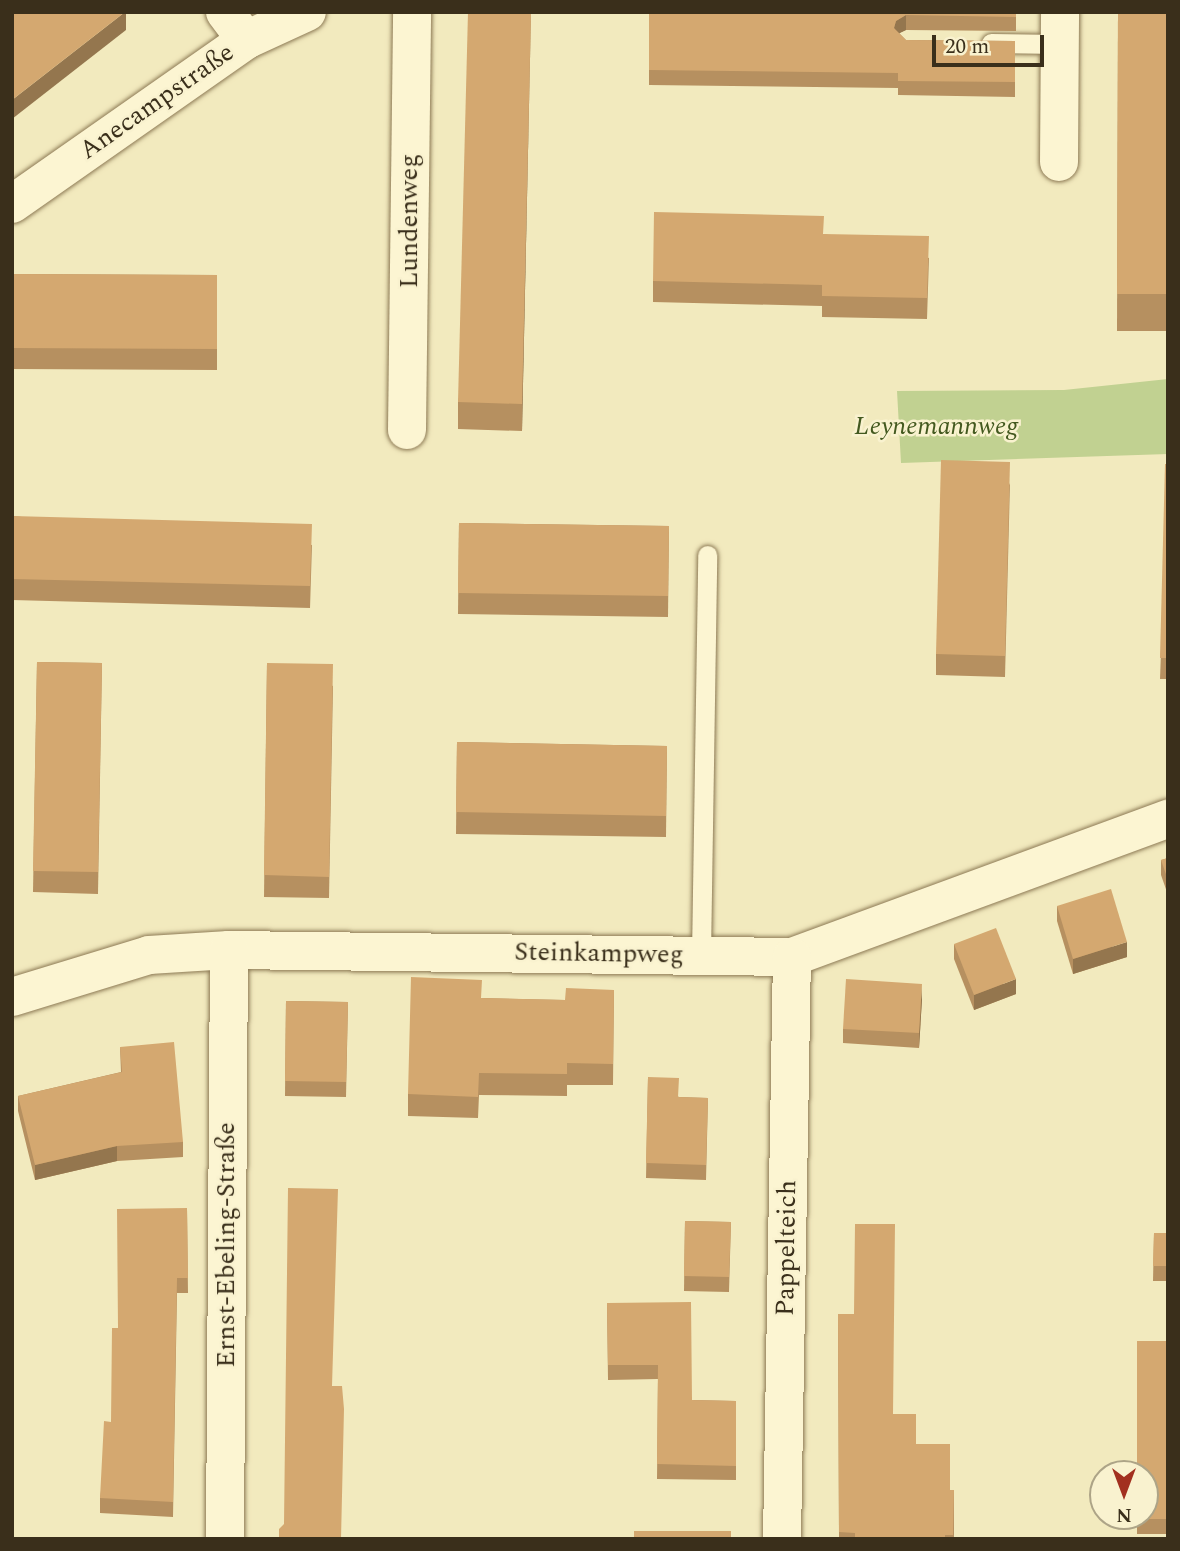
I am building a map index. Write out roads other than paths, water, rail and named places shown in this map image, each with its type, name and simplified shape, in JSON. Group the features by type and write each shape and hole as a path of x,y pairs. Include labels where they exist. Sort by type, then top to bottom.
{"street":[{"name":"Anecampstraße","path":"12,204 235,26 307,12"},
{"name":"Lundenweg","path":"407,430 412,12"},
{"path":"1059,162 1060,28"},
{"name":"Steinkampweg","path":"12,998 149,955 229,950 792,957 1168,819"},
{"name":"Ernst-Ebeling-Straße","path":"225,1539 229,950"},
{"name":"Pappelteich","path":"782,1539 792,957"}],"lane":[{"path":"976,43 1060,28"},
{"path":"701,955 707,555"}],"park label":[{"name":"Leynemannweg","path":"936,427"}]}
